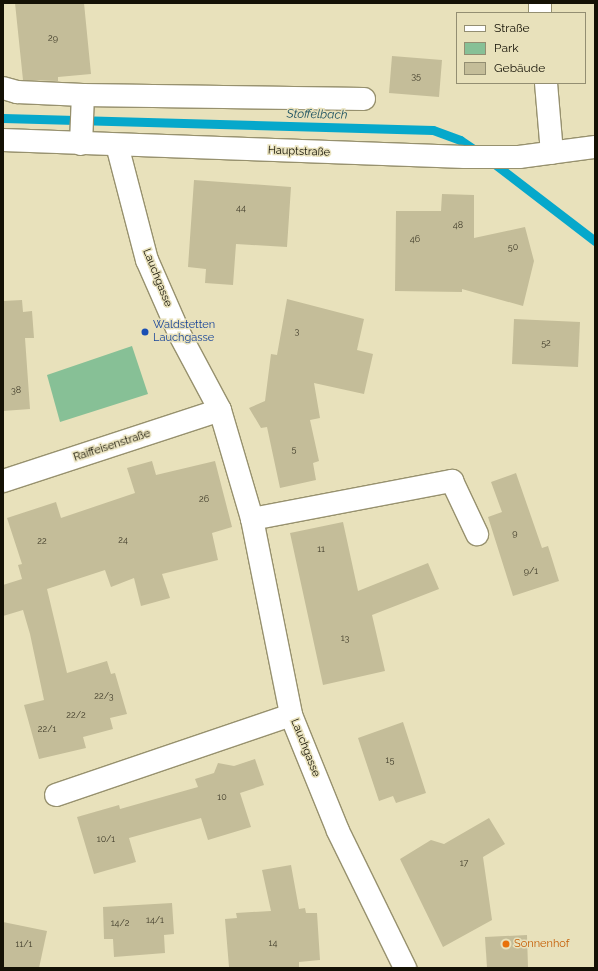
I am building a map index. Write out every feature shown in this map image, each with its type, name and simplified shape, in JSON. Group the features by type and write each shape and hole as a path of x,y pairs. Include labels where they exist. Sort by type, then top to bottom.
{"street":[{"path":"546,84 552,153"},
{"path":"3,88 17,92 83,99 364,99"},
{"path":"81,137 83,99"},
{"name":"Hauptstraße","path":"3,140 81,137 117,145 465,157 519,157 595,147"},
{"name":"Lauchgasse","path":"117,145 147,260 180,335 220,410 252,519 291,715 338,831 399,966"},
{"name":"Raiffeisenstraße","path":"3,481 220,410"},
{"path":"252,519 452,481 476,534"},
{"path":"56,795 291,715"}],"green space":[{"path":"132,346 148,394 60,422 47,375"}],"building":[{"path":"15,3 84,3 91,74 58,77 58,81 23,80"},
{"path":"392,56 442,60 439,97 389,93"},
{"path":"194,180 291,187 287,247 236,244 233,285 205,283 206,269 188,267"},
{"path":"442,194 474,195 474,238 525,227 534,261 523,306 462,289 462,292 395,291 396,211 441,211"},
{"path":"287,299 364,319 357,350 373,354 364,394 314,383 320,418 310,420 319,461 313,463 316,480 280,488 267,427 261,428 249,408 265,401 271,354 277,355"},
{"path":"22,300 23,312 32,311 34,338 25,338 30,409 3,411 3,301"},
{"path":"514,319 580,322 578,367 512,364"},
{"path":"152,461 156,475 215,461 232,527 212,533 218,560 162,574 170,598 141,606 134,578 111,587 105,570 47,589 67,673 107,661 111,674 115,673 127,714 110,718 113,729 83,737 86,748 39,759 24,705 44,700 30,634 23,610 3,616 3,585 22,579 18,565 22,564 7,518 56,502 61,518 135,493 127,468"},
{"path":"516,473 542,548 548,546 559,581 513,596 488,517 502,512 491,482"},
{"path":"343,522 358,591 428,563 439,589 372,615 385,671 323,685 290,533"},
{"path":"403,722 426,793 396,803 393,796 379,801 358,738"},
{"path":"255,759 264,785 240,793 251,827 208,840 201,818 129,838 136,862 94,874 77,817 119,805 120,809 198,787 195,779 214,773 218,763 234,766"},
{"path":"489,818 505,844 483,857 492,920 443,947 400,859 431,840 444,844"},
{"path":"291,865 299,909 305,908 306,913 317,913 320,960 299,962 299,968 229,967 225,919 237,918 236,913 271,911 262,870"},
{"path":"172,903 174,934 164,935 165,953 114,957 113,939 104,939 103,907"},
{"path":"3,922 47,931 39,968 3,968"},
{"name":"Sonnenhof","path":"527,935 528,968 487,968 485,937"}],"waterway":[{"name":"Stoffelbach","path":"3,118 433,130 460,140 478,152"},
{"name":"Stoffelbach","path":"492,162 595,241"}],"place":[{"name":"Waldstetten Lauchgasse","path":"145,332"},
{"name":"Sonnenhof","path":"506,944"}]}
